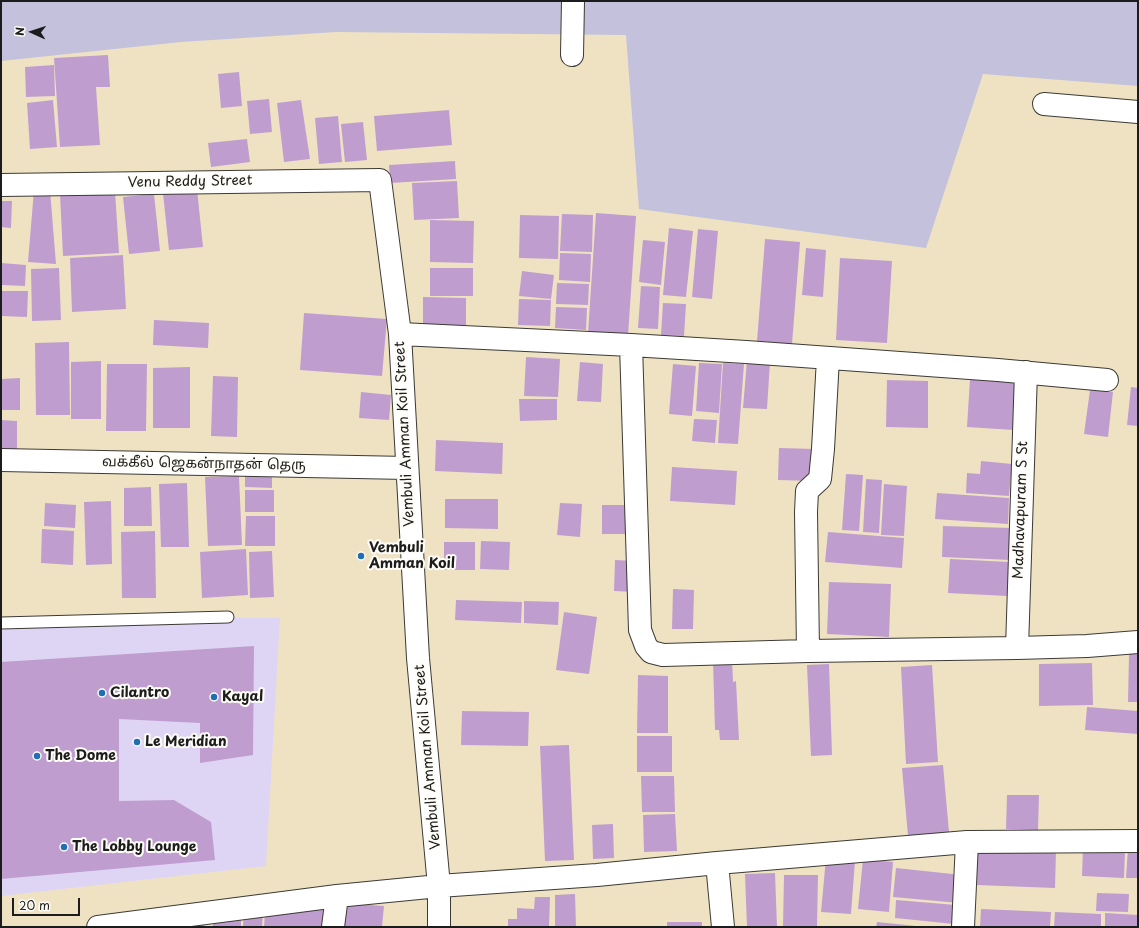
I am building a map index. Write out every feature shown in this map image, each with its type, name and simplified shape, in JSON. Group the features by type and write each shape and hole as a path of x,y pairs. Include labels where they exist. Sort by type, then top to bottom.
{"street":[{"path":"572,55 573,1"},
{"path":"1044,104 1138,112"},
{"name":"Venu Reddy Street","path":"1,185 380,180"},
{"name":"Vembuli Amman Koil Street","path":"380,180 400,334 418,658 439,886 439,927"},
{"path":"400,334 631,345 1026,372 1107,380"},
{"path":"631,345 639,621 640,630 646,646 651,652 663,654 1017,648 1087,646 1138,642"},
{"path":"808,651 807,491 820,480 828,358"},
{"name":"Madhavapuram S St","path":"1017,648 1026,372"},
{"name":"வக்கீல் ஜெகன்நாதன் தெரு","path":"1,460 407,468"},
{"path":"103,927 337,896 439,886 597,875 717,863 967,842 1138,841"},
{"path":"963,927 967,842"},
{"path":"717,863 723,927"},
{"path":"333,927 337,896"}],"lane":[{"path":"1,623 228,617"}],"shaded area":[{"path":"1,1 1138,1 1138,86 983,74 926,248 639,209 626,35 336,32 181,42 1,61"},
{"name":"Le Meridian","path":"1,618 280,618 266,866 1,896"}],"building":[{"path":"108,55 110,87 96,87 100,145 60,147 54,58"},
{"path":"54,65 55,96 26,97 25,67"},
{"path":"239,72 242,106 221,108 218,74"},
{"path":"269,99 272,132 250,134 247,101"},
{"path":"53,100 57,147 30,149 27,103"},
{"path":"301,100 310,159 284,162 277,103"},
{"path":"449,110 452,145 377,151 374,116"},
{"path":"338,116 342,162 319,164 315,118"},
{"path":"363,122 367,160 345,162 341,124"},
{"path":"247,139 250,162 211,167 208,143"},
{"path":"455,161 456,179 390,183 389,165"},
{"path":"457,181 459,218 414,220 412,183"},
{"path":"197,189 203,247 169,250 163,193"},
{"path":"34,190 50,190 56,264 28,262"},
{"path":"115,191 119,253 63,256 60,194"},
{"path":"154,194 160,251 129,254 123,197"},
{"path":"1,201 12,201 11,228 1,227"},
{"path":"596,213 636,216 628,336 588,333"},
{"path":"562,214 593,215 592,252 560,251"},
{"path":"520,215 559,216 558,259 519,258"},
{"path":"430,220 474,221 473,263 430,262"},
{"path":"669,228 693,231 686,297 663,295"},
{"path":"698,229 718,231 712,299 692,297"},
{"path":"765,239 800,242 792,344 757,341"},
{"path":"643,240 665,242 661,285 639,282"},
{"path":"806,248 826,250 823,297 802,295"},
{"path":"560,253 591,254 590,282 559,280"},
{"path":"123,255 126,309 72,312 70,258"},
{"path":"840,258 892,261 887,343 836,340"},
{"path":"1,263 26,265 25,286 1,285"},
{"path":"59,268 61,320 32,321 31,269"},
{"path":"430,268 473,268 473,296 430,296"},
{"path":"522,271 554,275 551,299 519,296"},
{"path":"557,283 589,284 588,305 556,304"},
{"path":"641,286 660,287 658,329 638,328"},
{"path":"1,291 28,291 27,317 1,316"},
{"path":"423,297 466,298 466,330 423,329"},
{"path":"519,299 551,300 550,326 518,325"},
{"path":"663,303 686,304 684,336 661,335"},
{"path":"556,307 587,308 586,330 555,328"},
{"path":"304,313 387,319 382,376 300,370"},
{"path":"154,320 209,323 208,348 153,345"},
{"path":"69,342 70,415 36,415 35,343"},
{"path":"526,357 560,359 558,397 524,396"},
{"path":"747,360 770,362 767,409 743,408"},
{"path":"101,361 101,419 71,419 71,362"},
{"path":"580,362 603,364 601,402 577,401"},
{"path":"699,363 722,364 719,413 696,411"},
{"path":"723,363 744,364 738,444 718,443"},
{"path":"107,364 147,364 146,431 106,431"},
{"path":"673,364 696,366 692,416 669,414"},
{"path":"190,367 190,428 153,428 153,368"},
{"path":"213,376 238,377 237,437 211,436"},
{"path":"20,378 20,410 1,410 1,379"},
{"path":"970,379 1017,382 1014,430 967,427"},
{"path":"887,380 928,381 928,428 886,427"},
{"path":"1131,387 1138,388 1138,426 1127,425"},
{"path":"1090,390 1113,392 1108,437 1084,434"},
{"path":"361,392 391,395 389,420 359,418"},
{"path":"519,399 557,399 557,420 520,421"},
{"path":"694,419 717,420 715,443 692,441"},
{"path":"1,420 17,421 17,449 1,449"},
{"path":"436,440 503,443 502,474 435,471"},
{"path":"779,448 815,449 814,481 778,480"},
{"path":"981,461 1012,464 1009,496 966,493 967,473 980,474"},
{"path":"245,467 272,467 272,488 245,487"},
{"path":"672,467 737,471 735,505 670,501"},
{"path":"846,474 863,475 859,531 842,530"},
{"path":"239,476 242,545 208,546 205,477"},
{"path":"866,479 882,480 879,533 863,532"},
{"path":"187,483 189,547 161,547 159,484"},
{"path":"884,484 907,486 904,536 881,535"},
{"path":"151,487 152,526 124,526 124,488"},
{"path":"245,490 274,490 274,512 245,512"},
{"path":"937,493 1009,498 1008,524 935,519"},
{"path":"445,499 498,499 498,529 445,528"},
{"path":"111,501 112,564 86,565 84,502"},
{"path":"45,503 76,505 75,528 44,526"},
{"path":"560,503 582,504 580,537 557,535"},
{"path":"602,505 634,505 633,534 602,534"},
{"path":"246,516 275,516 275,546 245,546"},
{"path":"943,526 1012,528 1011,560 942,557"},
{"path":"42,529 74,531 73,565 41,563"},
{"path":"155,531 156,598 122,598 121,532"},
{"path":"828,532 904,538 902,568 825,562"},
{"path":"481,541 510,542 509,570 480,569"},
{"path":"444,542 475,542 475,570 444,570"},
{"path":"246,549 248,595 202,598 200,552"},
{"path":"272,551 274,597 250,598 249,552"},
{"path":"950,559 1009,562 1007,596 948,593"},
{"path":"615,560 635,561 635,592 614,591"},
{"path":"829,582 891,584 889,637 827,634"},
{"path":"673,589 694,590 693,629 672,629"},
{"path":"456,600 522,602 521,623 455,620"},
{"path":"524,601 559,602 558,625 524,623"},
{"path":"564,612 597,617 589,674 556,670"},
{"path":"254,646 253,755 200,763 200,723 119,719 119,801 174,800 211,822 215,860 1,879 1,662"},
{"path":"1129,653 1138,653 1138,702 1128,702"},
{"path":"732,659 733,682 736,681 739,740 720,740 719,730 715,730 713,660"},
{"path":"1092,663 1093,705 1039,706 1039,664"},
{"path":"829,664 832,755 811,756 807,665"},
{"path":"932,665 938,762 906,764 901,667"},
{"path":"638,675 668,676 668,733 637,733"},
{"path":"1087,707 1138,711 1138,734 1085,730"},
{"path":"462,711 529,712 528,746 461,745"},
{"path":"637,736 672,736 672,772 637,772"},
{"path":"569,745 574,860 545,861 540,746"},
{"path":"943,765 949,832 908,836 902,768"},
{"path":"641,776 674,776 675,812 642,812"},
{"path":"1007,795 1039,795 1038,830 1006,829"},
{"path":"675,814 677,851 644,852 643,815"},
{"path":"613,824 614,858 593,859 592,825"},
{"path":"978,847 1056,850 1055,888 976,885"},
{"path":"1083,848 1125,850 1124,878 1082,876"},
{"path":"1128,848 1138,849 1138,878 1126,878"},
{"path":"826,858 855,861 851,914 821,912"},
{"path":"863,859 893,862 889,912 858,909"},
{"path":"896,868 962,875 959,903 893,897"},
{"path":"775,873 777,927 747,927 745,874"},
{"path":"784,875 818,875 817,927 783,927"},
{"path":"1097,893 1129,894 1128,912 1096,911"},
{"path":"575,894 576,927 555,927 555,895"},
{"path":"535,897 550,897 549,927 508,927 508,919 517,919 517,908 534,909"},
{"path":"896,900 956,905 954,924 895,918"},
{"path":"345,903 384,906 382,927 344,927"},
{"path":"328,904 328,927 264,927 265,914"},
{"path":"981,909 1051,912 1050,927 980,927"},
{"path":"244,910 263,911 262,927 243,927"},
{"path":"1055,912 1101,914 1101,927 1054,927"},
{"path":"1105,913 1138,915 1138,927 1105,927"},
{"path":"213,918 241,918 241,927 213,927"},
{"path":"667,922 702,922 702,927 667,927"},
{"path":"877,922 916,926 916,927 876,927"},
{"path":"204,924 204,927 177,927"}],"place":[{"name":"Vembuli Amman Koil","path":"361,556"},
{"name":"Cilantro","path":"102,693"},
{"name":"Kayal","path":"214,697"},
{"name":"Le Meridian","path":"137,742"},
{"name":"The Dome","path":"37,756"},
{"name":"The Lobby Lounge","path":"64,847"}]}
